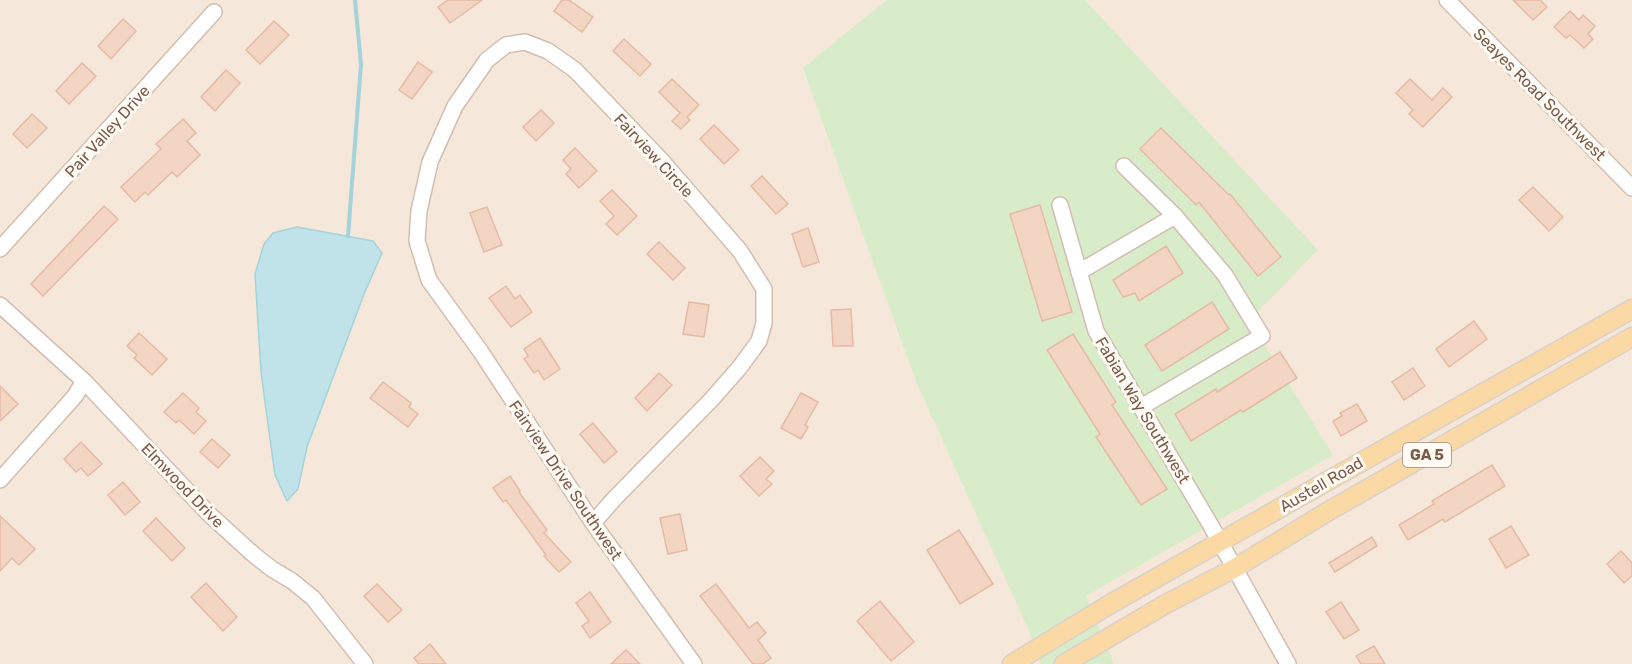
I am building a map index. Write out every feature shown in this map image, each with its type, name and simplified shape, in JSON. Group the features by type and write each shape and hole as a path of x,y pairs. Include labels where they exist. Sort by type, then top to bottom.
{"main road":[{"name":"Austell Road","path":"1018,661 1112,603 1220,541 1632,309"},
{"name":"Austell Road","path":"1064,664 1121,629 1235,568 1327,512 1632,338"}],"street":[{"name":"Seayes Road Southwest","path":"1450,1 1632,188"},
{"name":"Pair Valley Drive","path":"0,249 214,12"},
{"name":"Fairview Circle","path":"440,295 429,280 417,241 419,211 430,162 455,106 487,60 506,45 525,42 548,51 574,70 662,160 740,250 764,289 764,323 759,340 740,367 711,400 592,523"},
{"path":"1124,166 1174,216 1225,275 1262,336 1141,407"},
{"name":"Fabian Way Southwest","path":"1060,205 1096,331 1220,541 1288,664"},
{"path":"1079,272 1174,216"},
{"name":"Fairview Drive Southwest","path":"440,295 481,352 592,523 694,664"},
{"name":"Elmwood Drive","path":"0,305 84,381 208,513 254,555 313,598 365,664"},
{"path":"0,480 75,396 84,381"}],"shaded area":[{"path":"0,0 1632,0 1632,664 0,664"}],"green space":[{"path":"887,0 1085,0 1318,250 1249,320 1333,455 1086,596 1114,664 1040,664 1030,633 917,384 803,68"}],"water":[{"path":"297,227 373,241 382,253 364,294 307,447 298,489 287,501 275,475 261,372 255,274 264,244 273,233"}],"building":[{"path":"448,0 482,0 450,23 438,7"},
{"path":"562,0 569,0 593,17 582,32 554,11"},
{"path":"1513,0 1540,0 1547,7 1533,20"},
{"path":"1570,11 1579,20 1583,15 1595,26 1588,34 1593,39 1584,48 1570,35 1566,38 1554,27"},
{"path":"123,19 136,31 111,59 98,46"},
{"path":"274,21 289,35 260,64 246,50"},
{"path":"624,39 651,64 640,76 613,51"},
{"path":"418,62 432,72 412,99 399,90"},
{"path":"82,63 96,76 69,104 56,91"},
{"path":"226,70 240,83 215,111 201,97"},
{"path":"672,79 699,105 687,117 690,120 681,129 672,121 680,113 659,92"},
{"path":"1410,79 1432,100 1443,88 1452,97 1423,127 1409,114 1413,110 1396,93"},
{"path":"541,110 554,123 536,141 523,127"},
{"path":"32,114 47,128 27,148 13,134"},
{"path":"183,119 196,133 187,141 200,155 177,177 172,172 148,195 145,192 135,202 121,187 161,149 156,144"},
{"path":"714,125 739,150 724,164 700,139"},
{"path":"1161,128 1230,194 1281,257 1258,276 1199,202 1196,205 1140,149"},
{"path":"575,148 597,171 579,188 566,174 571,169 563,160"},
{"path":"762,176 788,204 776,214 751,186"},
{"path":"1533,187 1563,217 1549,231 1519,200"},
{"path":"612,190 637,216 617,235 606,224 614,216 600,201"},
{"path":"1040,205 1072,312 1042,321 1010,214"},
{"path":"104,206 118,219 43,296 31,284"},
{"path":"487,207 502,245 484,252 470,213"},
{"path":"808,228 819,262 803,267 792,234"},
{"path":"659,242 685,268 673,280 647,254"},
{"path":"1166,246 1183,273 1139,301 1135,293 1123,297 1113,280"},
{"path":"506,286 515,299 520,295 532,312 511,327 489,298"},
{"path":"689,302 709,305 704,337 683,334"},
{"path":"1212,302 1229,329 1162,371 1145,345"},
{"path":"851,309 853,346 833,346 831,310"},
{"path":"1474,321 1487,339 1449,367 1436,349"},
{"path":"139,333 167,359 152,375 134,358 137,355 127,346"},
{"path":"1073,334 1116,402 1112,405 1167,489 1141,505 1096,437 1100,434 1047,350"},
{"path":"540,338 560,369 544,380 538,370 534,373 524,359 528,356 524,349"},
{"path":"1280,352 1297,378 1191,441 1175,414 1216,389 1217,392"},
{"path":"1413,368 1425,386 1404,400 1392,382"},
{"path":"659,373 672,385 647,411 635,398"},
{"path":"383,382 411,403 409,407 418,414 408,427 370,398"},
{"path":"0,386 18,404 0,421"},
{"path":"183,393 199,408 196,412 206,421 194,434 179,420 176,423 164,412"},
{"path":"801,393 818,402 805,425 808,427 801,439 781,428"},
{"path":"1357,404 1367,421 1341,436 1333,421 1342,416 1340,413"},
{"path":"593,423 617,452 604,463 580,434"},
{"path":"212,439 230,455 218,468 200,452"},
{"path":"81,442 102,464 88,476 81,468 76,472 64,459"},
{"path":"760,457 774,471 766,479 772,484 759,496 740,476"},
{"path":"1492,465 1505,486 1445,522 1443,519 1408,540 1399,525 1434,504 1432,501"},
{"path":"510,476 547,530 544,533 571,562 559,572 544,556 546,555 506,500 503,502 493,488"},
{"path":"123,482 140,502 125,515 108,495"},
{"path":"680,514 687,550 668,554 660,518"},
{"path":"0,516 35,549 19,565 12,558 0,571"},
{"path":"156,518 185,548 172,561 143,531"},
{"path":"1511,526 1529,555 1506,568 1489,539"},
{"path":"959,530 993,584 960,604 927,550"},
{"path":"1372,537 1377,546 1335,572 1329,563"},
{"path":"1621,551 1632,563 1632,576 1624,583 1607,564"},
{"path":"206,583 237,617 223,631 191,597"},
{"path":"377,584 402,610 388,622 364,596"},
{"path":"716,584 749,628 757,622 766,633 758,640 771,658 763,664 753,664 700,596"},
{"path":"590,592 611,622 590,638 582,626 589,621 576,603"},
{"path":"880,601 914,642 891,661 857,621"},
{"path":"1341,602 1359,630 1344,639 1326,612"},
{"path":"430,644 446,664 419,664 414,658"},
{"path":"1374,646 1385,664 1361,664 1356,656"},
{"path":"626,650 640,664 611,664"}],"waterway":[{"path":"348,236 361,64 355,0"}]}
